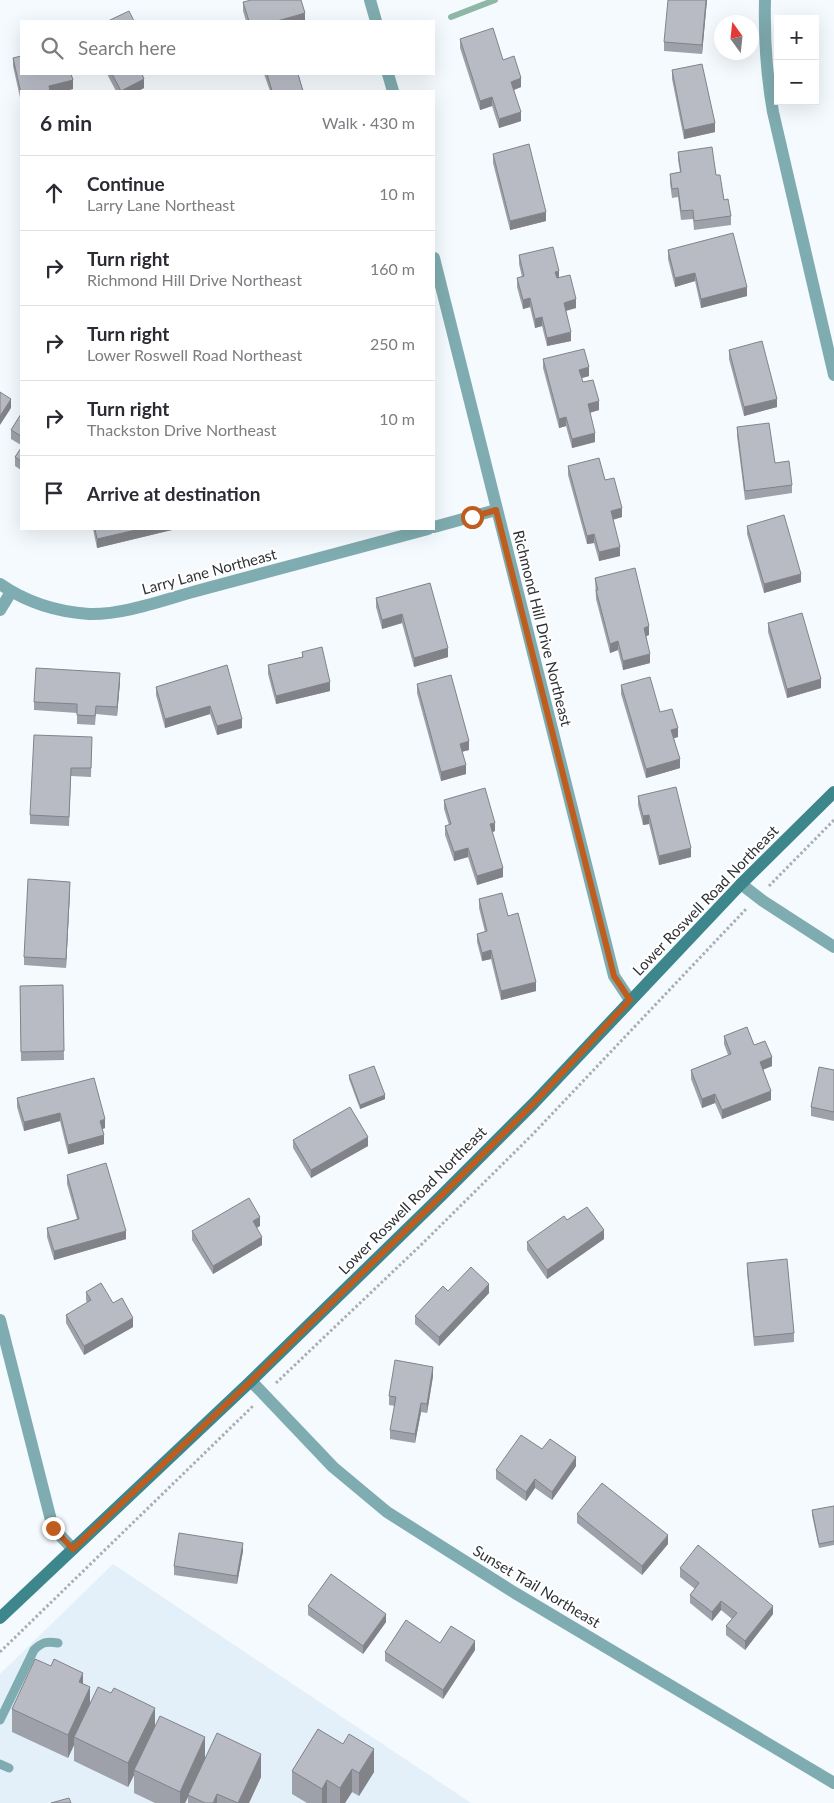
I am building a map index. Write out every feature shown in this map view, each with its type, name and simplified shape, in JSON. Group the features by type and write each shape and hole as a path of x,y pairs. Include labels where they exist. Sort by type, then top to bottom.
{"street":[{"path":"370,0 376,20"},
{"path":"765,0 764,39 766,74 773,112 834,374"},
{"path":"388,75 393,90"},
{"name":"Richmond Hill Drive Northeast","path":"435,262 614,976 630,1000"},
{"path":"435,527 496,510"},
{"name":"Larry Lane Northeast","path":"0,584 11,592 42,605 91,614 114,611 205,589 424,530"},
{"path":"0,610 11,592"},
{"name":"Lower Roswell Road Northeast","path":"0,1618 251,1381 440,1197 533,1104 741,884 834,792"},
{"path":"741,884 763,901 834,947"},
{"path":"0,1320 53,1528 73,1549"},
{"name":"Sunset Trail Northeast","path":"251,1381 333,1467 387,1512 515,1593 834,1783"}],"lane":[{"path":"0,1720 34,1650 40,1644 49,1641 58,1643"}],"shaded area":[{"path":"113,1564 471,1803 0,1803 0,1674"}],"building":[{"path":"251,0 301,0 305,13 280,20 249,20 243,2"},
{"path":"668,0 706,0 702,45 664,42"},
{"path":"129,11 134,20 110,20"},
{"path":"493,28 503,60 514,56 521,78 511,82 521,112 499,119 492,97 480,101 460,39"},
{"path":"20,56 20,75 71,75 73,80 49,86 50,90 20,90 13,58"},
{"path":"702,64 715,123 684,130 672,70"},
{"path":"113,75 142,75 144,79 120,90"},
{"path":"267,75 298,75 303,90 272,90"},
{"path":"529,144 546,212 510,221 493,154"},
{"path":"712,147 716,175 720,175 724,200 728,199 731,216 694,221 693,210 681,211 678,188 672,189 670,174 681,172 678,152"},
{"path":"733,233 747,287 701,299 695,273 675,278 668,250"},
{"path":"553,247 559,271 555,272 557,278 570,275 576,299 564,303 571,332 547,338 542,317 535,319 530,298 523,300 517,278 524,276 519,255"},
{"path":"762,341 777,399 744,407 729,350"},
{"path":"584,349 589,367 579,370 583,382 593,380 599,401 588,404 595,433 572,439 566,417 559,419 543,359"},
{"path":"0,392 11,399 0,416"},
{"path":"20,416 20,435 11,430"},
{"path":"769,423 775,463 789,461 792,485 745,491 737,427"},
{"path":"20,450 20,460 15,457"},
{"path":"599,458 605,480 614,478 622,508 611,511 620,547 599,552 594,534 587,536 568,466"},
{"path":"784,515 801,574 764,584 747,526"},
{"path":"95,530 136,530 97,539"},
{"path":"635,568 649,626 644,628 650,654 623,661 618,641 610,644 596,590 598,590 595,578"},
{"path":"430,583 448,648 414,658 402,614 382,620 376,598"},
{"path":"802,613 821,679 787,689 768,623"},
{"path":"322,647 330,682 276,696 268,665 303,657 302,652"},
{"path":"227,665 242,719 217,726 210,706 165,719 156,687"},
{"path":"36,668 120,673 117,707 96,706 95,716 77,715 77,704 34,702"},
{"path":"451,675 469,741 460,744 466,765 441,772 417,684"},
{"path":"650,677 660,712 672,709 678,728 671,730 680,759 646,769 621,685"},
{"path":"34,735 92,737 91,768 71,768 69,817 30,815"},
{"path":"676,787 691,848 659,856 649,815 643,816 638,796"},
{"path":"485,788 495,823 490,824 503,868 477,876 468,848 454,852 445,826 451,824 444,800"},
{"path":"28,879 70,882 66,959 24,957"},
{"path":"502,893 508,916 518,913 536,982 501,991 491,950 482,953 477,934 487,931 479,899"},
{"path":"63,985 64,1051 21,1052 20,986"},
{"path":"747,1027 754,1045 765,1041 772,1057 760,1062 771,1091 722,1110 715,1094 702,1099 691,1070 731,1054 724,1036"},
{"path":"374,1066 385,1095 360,1105 349,1075"},
{"path":"819,1067 834,1070 834,1112 811,1107"},
{"path":"94,1078 105,1119 100,1121 104,1135 68,1145 60,1113 24,1122 17,1098"},
{"path":"350,1107 368,1137 311,1170 293,1140"},
{"path":"106,1163 126,1231 54,1251 47,1228 79,1219 67,1175"},
{"path":"249,1198 260,1217 253,1221 262,1237 213,1266 192,1231"},
{"path":"587,1207 604,1230 547,1270 527,1242 564,1216 567,1220"},
{"path":"787,1259 794,1333 754,1337 747,1263"},
{"path":"471,1267 489,1284 439,1337 415,1316 443,1286 448,1291"},
{"path":"101,1283 113,1303 122,1298 133,1318 84,1346 66,1315 91,1300 86,1292"},
{"path":"395,1360 433,1367 427,1404 421,1403 415,1434 390,1430 396,1397 389,1396"},
{"path":"521,1435 542,1449 550,1439 576,1457 552,1492 535,1479 526,1492 496,1470"},
{"path":"602,1483 668,1535 642,1566 577,1514"},
{"path":"834,1506 834,1541 819,1544 812,1510"},
{"path":"179,1533 243,1543 237,1576 174,1566"},
{"path":"698,1545 773,1606 745,1641 726,1626 737,1613 721,1601 712,1612 690,1595 699,1583 680,1568"},
{"path":"331,1574 386,1614 363,1646 308,1606"},
{"path":"406,1620 440,1643 451,1626 475,1641 443,1690 385,1652"},
{"path":"35,1659 51,1666 54,1659 83,1673 79,1682 90,1687 68,1735 12,1709"},
{"path":"98,1687 111,1693 114,1688 155,1708 128,1763 74,1737"},
{"path":"160,1716 205,1737 180,1792 134,1770"},
{"path":"318,1729 343,1744 349,1734 374,1749 359,1773 352,1769 340,1788 327,1780 322,1789 292,1771"},
{"path":"217,1733 261,1754 238,1803 217,1794 213,1803 205,1803 188,1795"},
{"path":"69,1798 71,1803 51,1803"}],"waterway":[{"path":"451,17 495,0"}],"route":[{"path":"53,1528 73,1549 251,1381 440,1197 533,1104 630,1000 614,976 496,510 472,517"}]}
